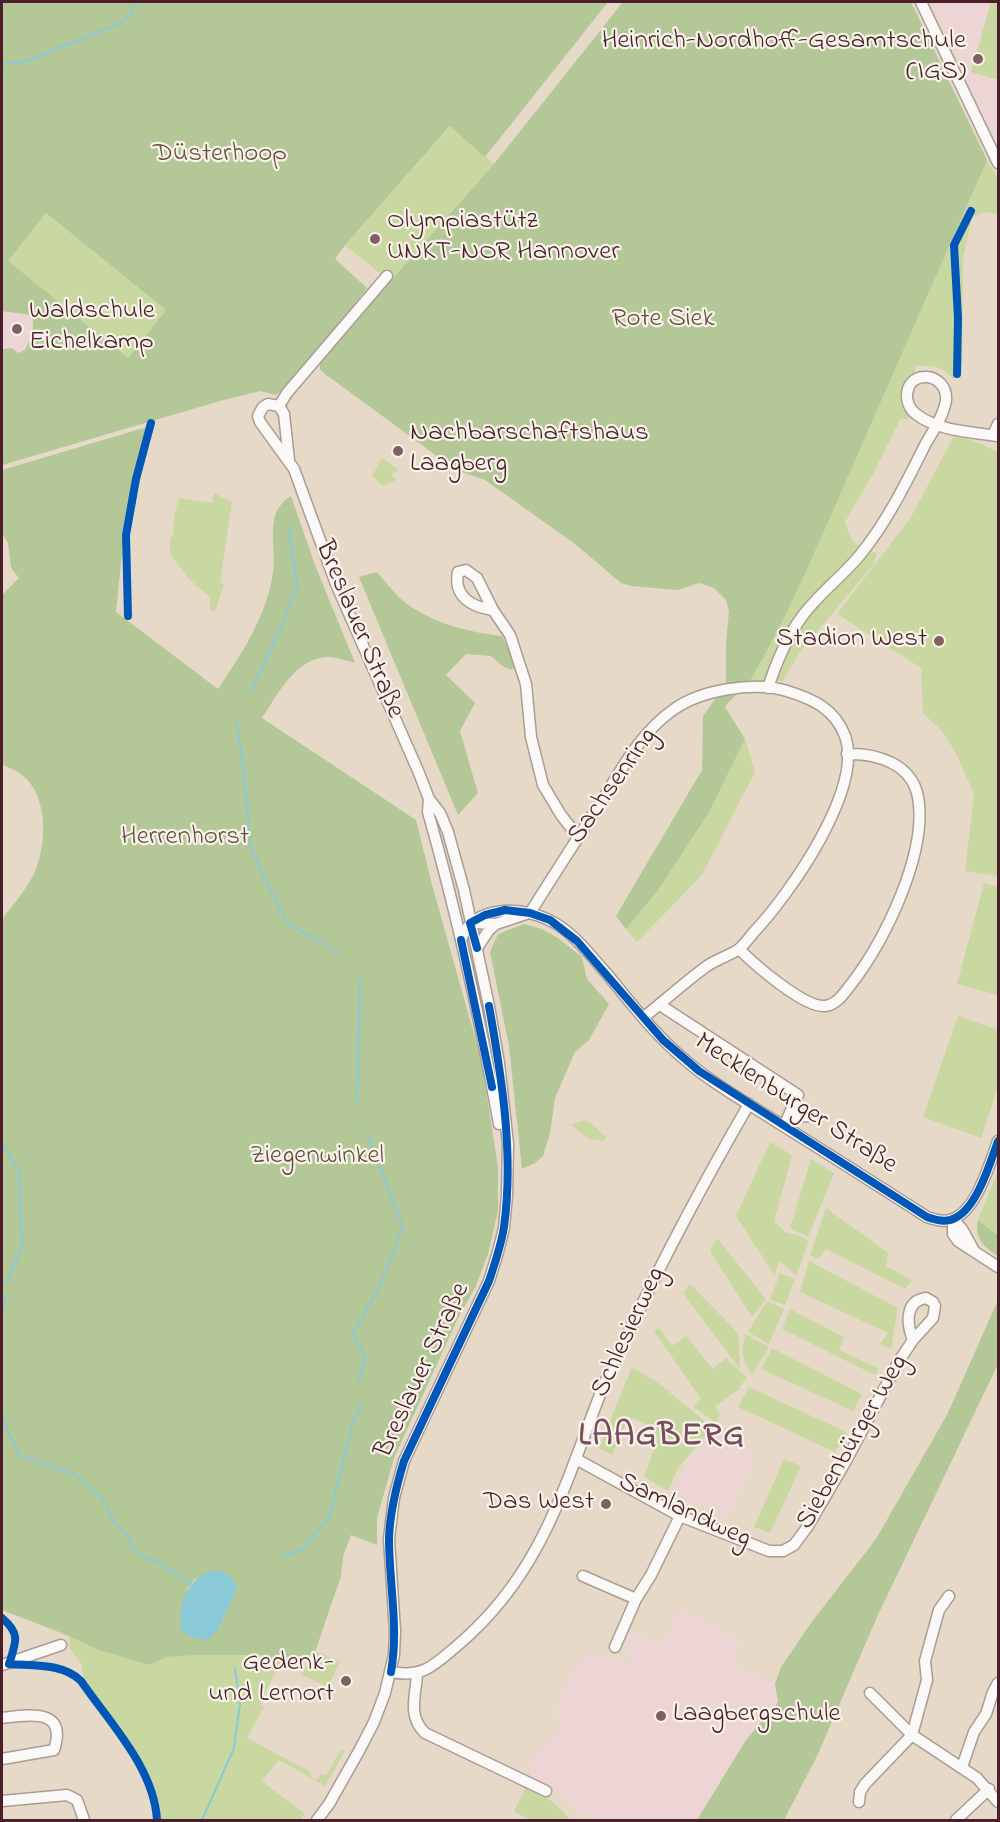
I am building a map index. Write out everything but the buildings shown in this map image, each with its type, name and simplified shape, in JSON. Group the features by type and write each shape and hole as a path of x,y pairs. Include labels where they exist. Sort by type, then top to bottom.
{"street":[{"path":"921,2 999,163"},
{"path":"279,406 287,393 387,276"},
{"path":"768,688 790,634 814,602 859,556 878,531 936,425 946,402 946,392 942,385 934,378 925,376 916,379 909,386 906,400 911,410 917,416 936,425 996,436 999,424"},
{"name":"Breslauer Straße","path":"289,460 284,414 279,406 268,404 263,407 258,416 265,430 294,469 336,584 429,799 440,813 448,832 477,948 499,1063 508,1144 504,1228 498,1252 476,1311 404,1461 393,1498 389,1539 395,1632 391,1672 374,1722 339,1787 317,1820"},
{"path":"493,610 510,635 526,684 531,737 543,785 561,815 578,837"},
{"name":"Sachsenring","path":"530,913 640,741 674,708 720,691 768,688 807,698 831,712 841,726 846,739 847,754 840,793 819,841 788,891 739,949 706,967 643,1018"},
{"path":"739,949 778,982 809,1003 823,1006 829,1006 841,996 875,950 906,884 915,850 919,818 918,797 909,777 895,764 876,756 847,754"},
{"name":"Breslauer Straße","path":"429,799 428,812 461,940 483,1039 506,1161"},
{"name":"Mecklenburger Straße","path":"470,923 485,915 505,910 530,913 550,920 577,941 643,1018 682,1058 699,1071 749,1104 787,1122 927,1217 940,1221 953,1219"},
{"path":"454,914 470,923 496,924 530,913"},
{"path":"461,940 463,932 470,923"},
{"path":"477,948 496,924"},
{"name":"Mecklenburger Straße","path":"660,1005 798,1095 787,1122"},
{"name":"Schlesierweg","path":"417,1674 440,1661 475,1630 514,1586 548,1528 604,1385 663,1260 749,1104"},
{"path":"787,1122 811,1116"},
{"path":"999,1142 971,1204 962,1214 953,1219 975,1251 999,1267"},
{"name":"Siebenbürger Weg","path":"794,1545 835,1482 913,1340"},
{"name":"Samlandweg","path":"576,1459 680,1516 770,1551 783,1551 794,1545"},
{"path":"615,1647 636,1599 651,1575 680,1516"},
{"path":"584,1576 636,1599"},
{"path":"859,1802 860,1792 865,1784 912,1735 927,1680 925,1661 939,1610 949,1596"},
{"path":"2,1665 61,1645"},
{"path":"391,1672 417,1674 413,1712 417,1724 425,1733 546,1791"},
{"path":"962,1767 977,1724 986,1714 993,1692 999,1683"},
{"path":"870,1694 912,1735 962,1767 989,1789 999,1802"},
{"path":"2,1718 46,1716 52,1721 56,1743 54,1750 46,1753 2,1759"},
{"path":"956,1821 989,1789"},
{"path":"2,1801 67,1795 77,1800 84,1821"}],"shaded area":[{"name":"Heinrich-Nordhoff-Gesamtschule (IGS)","path":"932,2 998,2 998,147 983,116"},
{"name":"Waldschule Eichelkamp","path":"2,311 32,315 32,338 25,351 18,353 12,348 4,349 2,352"},
{"path":"715,1432 757,1454 728,1517 674,1492 681,1476 701,1447"},
{"name":"Laagbergschule","path":"681,1609 742,1643 731,1663 775,1684 778,1702 697,1820 598,1820 580,1812 556,1787 548,1788 529,1774 533,1757 560,1730 556,1709 563,1688 574,1670 590,1653 631,1664 626,1642 630,1631 663,1644"}],"green space":[{"name":"Düsterhoop","path":"2,2 608,2 485,157 450,126 345,245 335,259 367,288 353,306 356,310 287,387 275,395 261,391 227,399 2,465 2,352 4,349 12,348 18,353 25,350 31,338 33,324 32,315 2,311","holes":["46,213 166,310 128,358 8,261"]},
{"name":"Rote Siek","path":"623,2 911,2 987,160 795,595 750,681 725,707 745,739 708,814 659,889 626,929 616,916 702,770 703,716 726,684 729,611 726,600 714,588 699,583 678,590 621,583 575,544 485,480 456,470 320,369 320,361 494,164"},
{"path":"991,2 998,2 998,80 971,72"},
{"path":"451,126 494,164 392,280 383,276 345,245"},
{"path":"987,160 998,178 998,214 985,212 972,218 963,258 960,372 953,379 945,371 936,367 915,366 915,375 905,384 901,393 903,403 910,415 907,420 901,418 873,474 845,522 853,542 877,554 873,565 800,652 783,681 750,681 814,554"},
{"path":"46,213 166,310 128,358 7,261"},
{"path":"147,427 126,513 116,612 218,689 252,634 265,604 273,572 274,520 282,503 291,496 315,565 355,663 331,657 308,662 290,678 262,718 416,820 481,1059 498,1167 498,1211 488,1254 476,1286 459,1316 394,1458 377,1518 377,1545 351,1535 343,1557 341,1576 315,1652 291,1665 261,1655 198,1655 166,1657 150,1665 98,1650 2,1610 2,919 34,874 41,849 43,822 37,795 31,784 20,773 2,764 2,595 19,578 11,568 8,543 2,534 2,470","holes":["195,1579 237,1588 219,1628 187,1590"]},
{"name":"Stadion West","path":"954,436 965,437 998,452 998,876 965,871 974,794 956,753 941,730 923,713 921,668 837,614 911,517"},
{"path":"382,458 399,470 392,474 396,480 382,486 372,476"},
{"path":"214,493 232,502 220,582 224,584 215,612 210,610 210,597 189,579 170,553 170,538 173,536 174,516 179,498 212,503"},
{"path":"377,572 402,600 425,615 463,629 502,636 517,665 511,670 491,656 466,654 446,675 475,703 460,731 478,793 458,815 359,577"},
{"path":"745,739 755,772 702,875 637,942 626,929 659,889 708,814"},
{"path":"984,883 998,887 998,995 957,984"},
{"path":"524,924 542,929 558,938 582,957 587,979 609,1004 589,1040 575,1052 555,1098 550,1133 543,1156 522,1169 509,1046 490,952 498,934"},
{"path":"958,1016 998,1030 998,1087 981,1138 923,1117"},
{"path":"584,1120 606,1137 603,1142 596,1139 590,1140 571,1125"},
{"path":"770,1142 792,1155 774,1222 784,1232 809,1241 796,1276 779,1260 775,1276 736,1216"},
{"path":"811,1159 834,1173 808,1237 790,1228"},
{"path":"998,1171 998,1235 978,1220"},
{"path":"826,1208 888,1253 886,1266 912,1281 905,1289 826,1249 818,1259 810,1255"},
{"path":"978,1220 998,1235 998,1256 981,1242 977,1232"},
{"path":"717,1238 766,1299 752,1317 710,1251"},
{"path":"809,1261 898,1308 891,1349 880,1344 888,1333 800,1292"},
{"path":"780,1273 795,1279 785,1305 770,1300"},
{"path":"690,1284 738,1333 740,1369 683,1293"},
{"path":"998,1300 998,1364 877,1617 818,1754 784,1820 697,1820 746,1740 778,1702 775,1684 781,1667 811,1623 876,1539 948,1413"},
{"path":"767,1301 784,1309 769,1344 748,1332"},
{"path":"790,1309 844,1337 839,1350 879,1369 875,1375 782,1329"},
{"path":"659,1328 672,1346 686,1336 713,1369 726,1358 747,1378 739,1387 740,1389 715,1406 720,1414 716,1423 694,1407 701,1399 654,1331"},
{"path":"745,1334 769,1347 752,1375 743,1356"},
{"path":"772,1348 862,1394 853,1411 761,1369"},
{"path":"632,1367 657,1382 712,1427 677,1470 668,1491 644,1477 656,1443 650,1439 653,1427 629,1417 612,1455 599,1448"},
{"path":"749,1387 846,1432 835,1452 738,1407"},
{"path":"784,1459 801,1466 770,1533 754,1527"},
{"path":"69,1636 98,1650 150,1665 166,1657 261,1655 291,1665 276,1671 260,1704 264,1707 247,1738 311,1772 310,1776 317,1780 321,1774 326,1776 341,1749 345,1751 325,1786 279,1760 262,1781 305,1814 300,1820 155,1820 152,1798 146,1780 85,1685 81,1663 70,1649"},
{"path":"317,1652 340,1662 328,1687 300,1674"},
{"path":"526,1786 550,1800 570,1820 531,1820 514,1812"}],"water":[{"path":"215,1570 229,1575 237,1588 219,1628 208,1640 193,1638 181,1630 183,1601 191,1585 197,1579"}],"waterway":[{"path":"2,64 24,62 117,25 129,17 137,2"},
{"path":"250,692 280,630 297,586 289,528"},
{"path":"236,722 242,757 251,849 286,922 339,953"},
{"path":"357,1101 360,978"},
{"path":"358,1381 365,1357 353,1334 380,1286 403,1227 367,1135"},
{"path":"2,1144 19,1170 22,1247 7,1282 2,1282"},
{"path":"2,1312 6,1294"},
{"path":"283,1557 304,1548 329,1517 352,1426 361,1404"},
{"path":"2,1419 20,1456 74,1474 84,1481 102,1498 115,1523 129,1539 134,1550 159,1562 168,1571 171,1570 191,1584"},
{"path":"202,1820 234,1748 240,1704 235,1668"}],"cycle path":[{"path":"957,374 958,318 954,245 971,211"},
{"path":"128,616 126,535 136,479 151,423"},
{"path":"477,948 470,923 485,915 505,910 530,913 550,920 577,941 663,1040 699,1071 927,1217 948,1220 963,1213 982,1184 998,1141"},
{"path":"461,940 492,1087"},
{"path":"391,1672 394,1622 389,1538 398,1480 404,1461 489,1281 504,1227 507,1200 507,1144 502,1089 489,1006"},
{"path":"2,1618 12,1629 15,1639 9,1664 57,1668 74,1675 81,1681 139,1764 148,1782 157,1820"}],"place":[{"name":"Heinrich-Nordhoff-Gesamtschule (IGS)","path":"978,59"},
{"name":"Olympiastütz UNKT-NOR Hannover","path":"375,239"},
{"name":"Waldschule Eichelkamp","path":"17,329"},
{"name":"Nachbarschaftshaus Laagberg","path":"398,451"},
{"name":"Stadion West","path":"939,641"},
{"name":"Das West","path":"606,1504"},
{"name":"Gedenk- und Lernort","path":"346,1681"},
{"name":"Laagbergschule","path":"661,1716"}],"district":[{"name":"LAAGBERG","path":"662,1439"}],"park label":[{"name":"Herrenhorst","path":"185,839"},
{"name":"Ziegenwinkel","path":"317,1158"}]}
